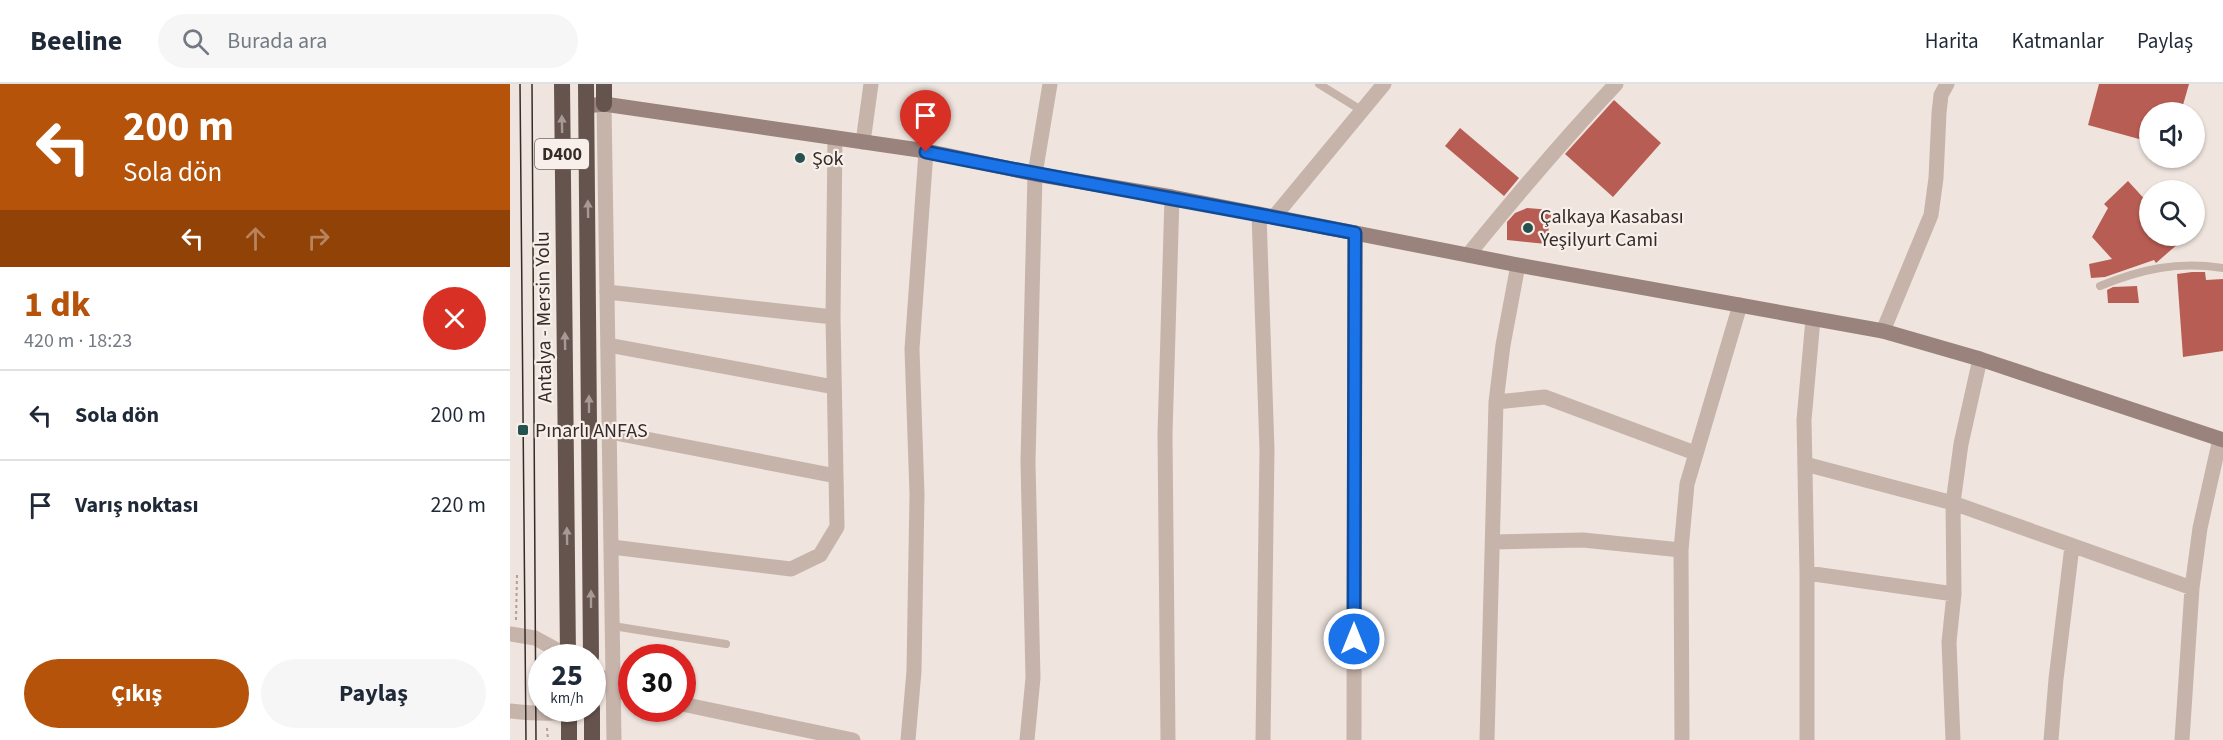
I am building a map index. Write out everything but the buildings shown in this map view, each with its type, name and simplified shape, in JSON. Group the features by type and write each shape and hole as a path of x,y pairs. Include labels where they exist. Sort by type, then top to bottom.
{"highway":[{"name":"Antalya - Mersin Yolu","path":"562,84 569,644"},
{"path":"586,84 591,644"},
{"path":"604,84 604,104"},
{"path":"568,722 569,740"},
{"path":"592,722 592,740"}],"main road":[{"path":"586,106 604,104 926,152 1882,332 1980,359 2221,440"}],"street":[{"path":"863,142 871,84"},
{"path":"1027,740 1033,678 1028,462 1035,174 1050,84"},
{"path":"1263,740 1267,216 1384,84"},
{"path":"1468,255 1533,175 1616,84"},
{"path":"1882,332 1931,215 1936,178 1941,95 1947,84"},
{"path":"604,104 614,740"},
{"path":"612,547 791,569 820,555 837,527 832,317 835,138"},
{"path":"908,740 914,671 917,494 912,348 926,152"},
{"path":"1168,740 1165,434 1172,197"},
{"path":"1354,740 1355,233"},
{"path":"1487,740 1496,402 1503,345 1518,265"},
{"path":"608,292 832,317"},
{"path":"1682,740 1681,550 1687,484 1740,305"},
{"path":"1807,740 1804,420 1814,319"},
{"path":"608,345 834,387"},
{"path":"1953,740 1949,642 1954,594 1953,503 1960,444 1980,359"},
{"path":"1496,402 1545,397 1695,453"},
{"path":"610,432 836,476"},
{"path":"2182,740 2192,588 2200,528 2221,440"},
{"path":"1805,464 1953,503 2192,588"},
{"path":"1493,542 1583,540 1681,550"},
{"path":"2051,740 2072,546"},
{"path":"1807,573 1954,594"},
{"path":"513,634 535,638 546,644"},
{"path":"606,682 618,691"},
{"path":"606,696 614,690"},
{"path":"696,707 853,740"},
{"path":"510,711 528,712"}],"lane":[{"path":"1318,84 1361,110"},
{"path":"2100,286 2133,273 2172,265 2206,265 2223,268"},
{"path":"613,626 726,644"}],"path":[{"path":"513,634 517,575"}],"tram line":[{"path":"520,84 526,740"},
{"path":"532,84 536,740"}],"place":[{"name":"Şok","path":"800,158"},
{"name":"Çalkaya Kasabası Yeşilyurt Cami","path":"1528,228"},
{"name":"Pınarlı ANFAS","path":"523,430"}],"route":[{"path":"926,152 1355,233 1354,639"}]}
